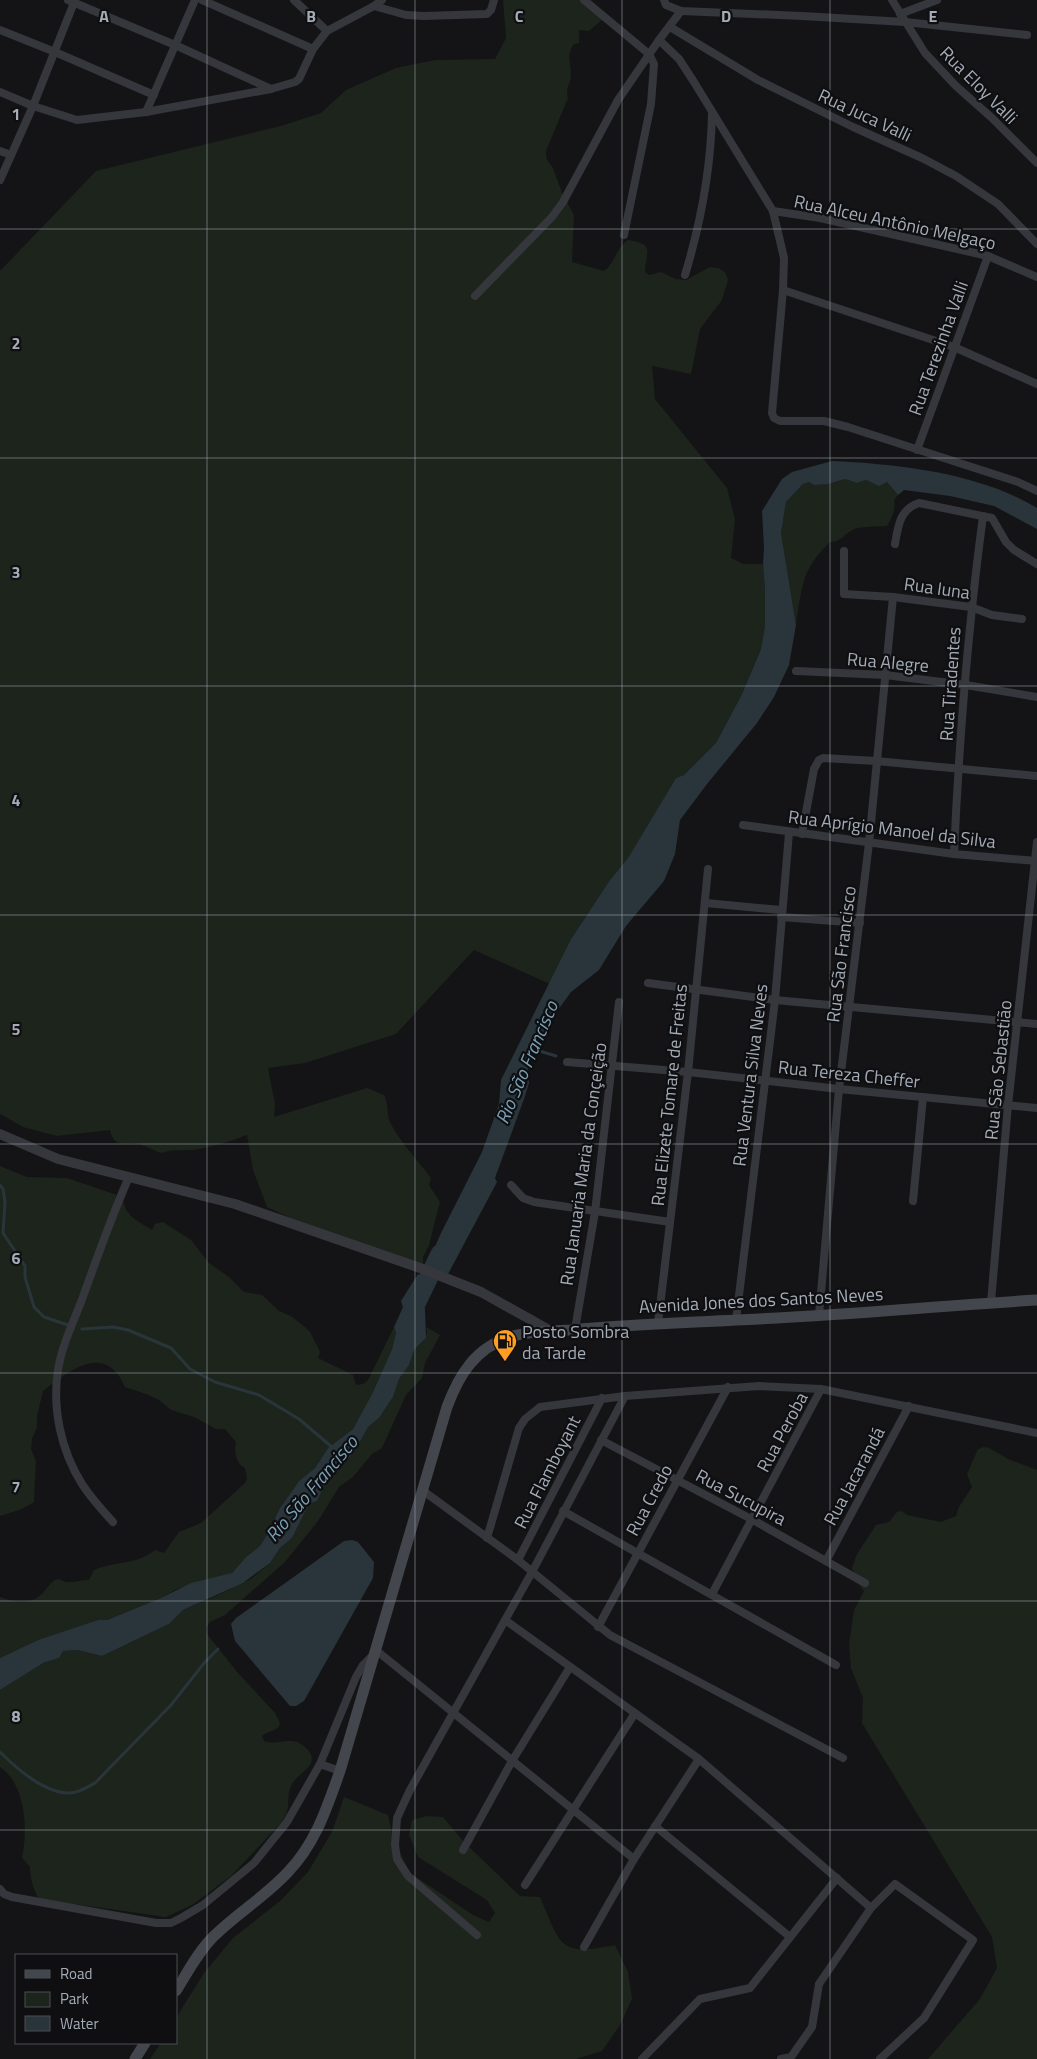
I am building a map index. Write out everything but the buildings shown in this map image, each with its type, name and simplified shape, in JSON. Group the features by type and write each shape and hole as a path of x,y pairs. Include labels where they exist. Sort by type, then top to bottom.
{"main road":[{"name":"Avenida Jones dos Santos Neves","path":"178,1988 193,1963 212,1938 288,1872 307,1849 320,1826 340,1770 422,1490 454,1389 457,1381 472,1360 491,1346 511,1336 552,1331 658,1323 819,1316 1037,1300"},
{"path":"135,2059 144,2044"}],"street":[{"path":"146,112 196,0"},
{"path":"202,0 313,49"},
{"path":"294,0 327,31"},
{"path":"0,92 33,106 77,120 146,112 271,89 299,79 313,49 327,31 382,0"},
{"path":"374,6 406,15 440,17 487,14 491,10 494,0"},
{"path":"584,0 649,54 654,64 651,104 624,235"},
{"path":"664,0 666,5 681,11 906,22 1027,35"},
{"name":"Rua Eloy Valli","path":"892,0 925,53 956,86 992,118 1037,163"},
{"path":"900,14 938,0"},
{"path":"0,180 55,52 72,1 271,89"},
{"path":"475,296 552,217 563,202 618,100 681,11"},
{"name":"Rua Juca Valli","path":"670,27 758,80 956,176 998,204 1037,244"},
{"path":"0,30 154,95"},
{"path":"659,40 679,59 773,211 784,258 772,413 774,418 780,421 824,421 848,427 1018,482 1037,491"},
{"path":"685,275 697,235 703,205 711,144 712,113"},
{"path":"0,150 11,155"},
{"name":"Rua Alceu Antônio Melgaço","path":"773,211 820,218 988,256 1037,277"},
{"name":"Rua Terezinha Valli","path":"917,450 988,256"},
{"path":"783,290 954,347 1037,384"},
{"path":"895,544 899,521 911,506 918,503 983,516 994,520 1006,542 1014,550 1037,564"},
{"name":"Rua Tiradentes","path":"954,854 958,769 971,607 983,516"},
{"name":"Rua Iuna","path":"844,551 843,592 846,594 893,597 971,607 992,615 1022,619"},
{"name":"Rua São Francisco","path":"819,1316 839,1089 869,842 893,597"},
{"name":"Rua Alegre","path":"796,671 885,675 966,685 1037,697"},
{"path":"802,834 814,769 819,760 823,758 876,760 1037,776"},
{"name":"Rua Aprígio Manoel da Silva","path":"743,825 789,833 954,854 1036,860"},
{"name":"Rua Ventura Silva Neves","path":"736,1320 775,1000 789,833"},
{"name":"Rua São Sebastião","path":"991,1302 1008,1105 1037,842"},
{"name":"Rua Elizete Tomare de Freitas","path":"658,1323 688,1072 708,870"},
{"path":"706,903 860,923"},
{"path":"1028,937 1037,938"},
{"path":"648,983 850,1008 1037,1024"},
{"name":"Rua Januaria Maria da Conçeição","path":"575,1329 595,1212 619,1002"},
{"name":"Rua Tereza Cheffer","path":"567,1062 688,1072 1037,1108"},
{"path":"913,1200 923,1097"},
{"path":"0,1134 58,1159 236,1204 423,1269 481,1292 552,1331"},
{"path":"113,1522 90,1494 71,1464 60,1427 57,1410 57,1385 58,1369 64,1350 100,1249 129,1177"},
{"path":"511,1185 528,1200 595,1212 670,1222"},
{"path":"487,1538 519,1428 525,1419 540,1407 602,1398 728,1387 782,1386 821,1389 1037,1433"},
{"name":"Rua Credo","path":"598,1627 728,1387"},
{"name":"Rua Peroba","path":"712,1594 821,1389"},
{"path":"477,1935 408,1876 397,1859 395,1845 397,1818 410,1790 532,1572 625,1396"},
{"name":"Rua Flamboyant","path":"518,1560 602,1398"},
{"name":"Rua Jacarandá","path":"826,1561 909,1406"},
{"name":"Rua Sucupira","path":"601,1440 752,1520 865,1583"},
{"path":"422,1490 518,1560 598,1627 622,1642 843,1758"},
{"path":"563,1511 836,1664"},
{"path":"505,1620 700,1759 871,1908"},
{"path":"0,1889 4,1894 12,1897 156,1923 171,1923 203,1905 254,1863 287,1822 320,1764 356,1677 363,1665 376,1651 634,1859"},
{"path":"463,1850 512,1761 570,1666"},
{"path":"525,1885 635,1712"},
{"path":"584,1947 634,1859 700,1759"},
{"path":"320,1764 340,1770"},
{"path":"655,1826 790,1937"},
{"path":"642,2059 700,1998 750,1988 837,1878"},
{"path":"781,2059 791,2057 812,2027 819,1984 871,1908 896,1884 973,1940 924,2018 880,2059"}],"green space":[{"path":"503,0 581,0 603,19 589,31 579,30 579,43 574,44 570,55 571,75 567,91 568,98 546,151 546,158 553,168 562,193 574,215 572,262 604,271 628,240 643,244 646,247 645,272 649,275 661,272 676,279 686,280 710,267 718,268 725,272 728,280 722,300 700,329 691,374 652,366 655,399 727,488 735,519 731,558 743,564 763,564 765,626 761,649 742,694 716,743 684,775 676,778 628,858 610,880 571,939 550,984 474,950 396,1034 305,1063 268,1068 275,1104 274,1117 367,1088 384,1095 392,1126 431,1178 429,1185 440,1202 429,1245 423,1257 423,1269 310,1227 267,1207 253,1170 247,1135 193,1150 161,1153 139,1144 118,1143 110,1130 57,1136 23,1127 0,1114 0,271 96,171 281,126 321,113 346,90 396,68 435,60 495,59 506,38"},
{"path":"845,479 857,483 866,480 879,485 887,482 898,495 894,500 893,513 887,526 854,529 840,539 830,542 820,552 813,561 804,580 796,625 781,533 786,502 803,484 809,482 814,485 834,483"},
{"path":"0,1166 27,1177 67,1178 123,1197 128,1213 132,1217 152,1230 155,1224 163,1222 191,1240 209,1263 229,1277 244,1292 262,1295 279,1311 291,1316 305,1327 310,1332 320,1352 318,1358 353,1375 356,1385 363,1384 368,1380 394,1327 396,1333 392,1349 373,1392 353,1429 328,1448 315,1468 299,1481 280,1508 260,1546 246,1557 232,1573 177,1589 161,1598 107,1620 98,1620 38,1640 0,1658 0,1597 14,1601 29,1601 40,1595 56,1579 66,1582 89,1580 94,1570 133,1561 155,1550 164,1553 179,1532 201,1523 245,1483 247,1478 245,1468 239,1463 236,1456 236,1442 225,1429 216,1429 194,1417 171,1410 159,1400 146,1394 125,1387 117,1373 107,1365 97,1363 86,1364 64,1375 43,1391 31,1449 36,1461 34,1502 22,1509 0,1516"},
{"path":"426,1327 440,1335 425,1363 422,1378 406,1395 382,1448 372,1454 353,1477 339,1487 318,1521 285,1562 225,1615 210,1622 206,1628 207,1634 238,1673 275,1713 280,1723 279,1727 262,1736 264,1741 274,1743 296,1742 302,1744 310,1752 312,1761 291,1786 287,1812 281,1823 231,1876 192,1905 166,1917 39,1899 32,1883 30,1867 22,1858 25,1822 20,1796 9,1775 0,1767 0,1690 63,1651 78,1650 102,1656 169,1624 183,1610 251,1579 270,1563 280,1548 292,1538 309,1504 317,1501 330,1474 368,1427 379,1418 393,1397 399,1379 409,1365 414,1350 423,1342 427,1333"},
{"path":"984,1447 1037,1470 1037,2059 928,2059 980,1999 997,1968 992,1937 862,1723 863,1698 851,1668 849,1644 854,1610 864,1591 857,1582 852,1568 857,1554 876,1525 889,1522 897,1512 902,1511 907,1515 941,1522 956,1516 959,1507 972,1487 967,1474 978,1449"},
{"path":"344,1797 388,1815 393,1838 410,1873 473,1915 489,1922 495,1913 487,1900 418,1857 409,1835 412,1820 427,1816 443,1817 463,1841 520,1896 540,1897 558,1936 564,1944 572,1948 582,1949 615,1945 628,1972 632,1999 620,2025 602,2051 576,2059 150,2059 160,2044 178,2044 178,2015 204,1973 233,1938 280,1901 308,1872 332,1832"}],"water":[{"path":"832,461 938,472 990,486 1015,496 1037,508 1037,529 994,506 950,496 904,490 898,495 887,482 879,486 866,480 857,483 845,479 829,484 814,485 809,482 803,484 786,502 781,533 796,625 789,665 774,697 757,723 680,820 675,854 664,881 626,926 599,970 571,992 553,1017 528,1066 529,1083 495,1178 497,1182 447,1276 425,1270 441,1233 482,1152 499,1104 501,1080 571,939 610,880 628,858 676,778 684,775 716,743 742,694 761,649 765,626 762,511 782,479 792,472"},
{"path":"418,1274 422,1276 424,1282 426,1338 414,1350 409,1365 399,1379 393,1397 379,1418 368,1427 354,1452 330,1474 317,1501 309,1504 292,1538 280,1548 270,1563 243,1583 183,1610 169,1624 102,1656 78,1650 63,1651 59,1658 45,1662 0,1690 0,1658 38,1640 98,1620 107,1620 161,1598 191,1583 232,1573 246,1557 260,1546 280,1508 299,1481 315,1468 328,1448 353,1429 373,1392 392,1349 396,1333 394,1327 403,1307 401,1301"},
{"path":"352,1540 358,1542 374,1562 373,1578 304,1701 296,1706 290,1706 235,1641 231,1624 236,1618 344,1541"}],"waterway":[{"path":"533,1049 556,1056"},
{"path":"0,1185 3,1189 5,1202 3,1233 25,1266 25,1277 34,1307 44,1317 68,1325"},
{"name":"Rio São Francisco","path":"414,1308 440,1254"},
{"path":"82,1329 113,1327 128,1330 171,1348 190,1369 215,1382 259,1395 299,1419 333,1448"},
{"path":"0,1752 30,1778 48,1788 66,1793 85,1789 95,1783 171,1705 205,1662 218,1649"}],"place":[{"name":"Posto Sombra da Tarde","path":"505,1362"}]}
